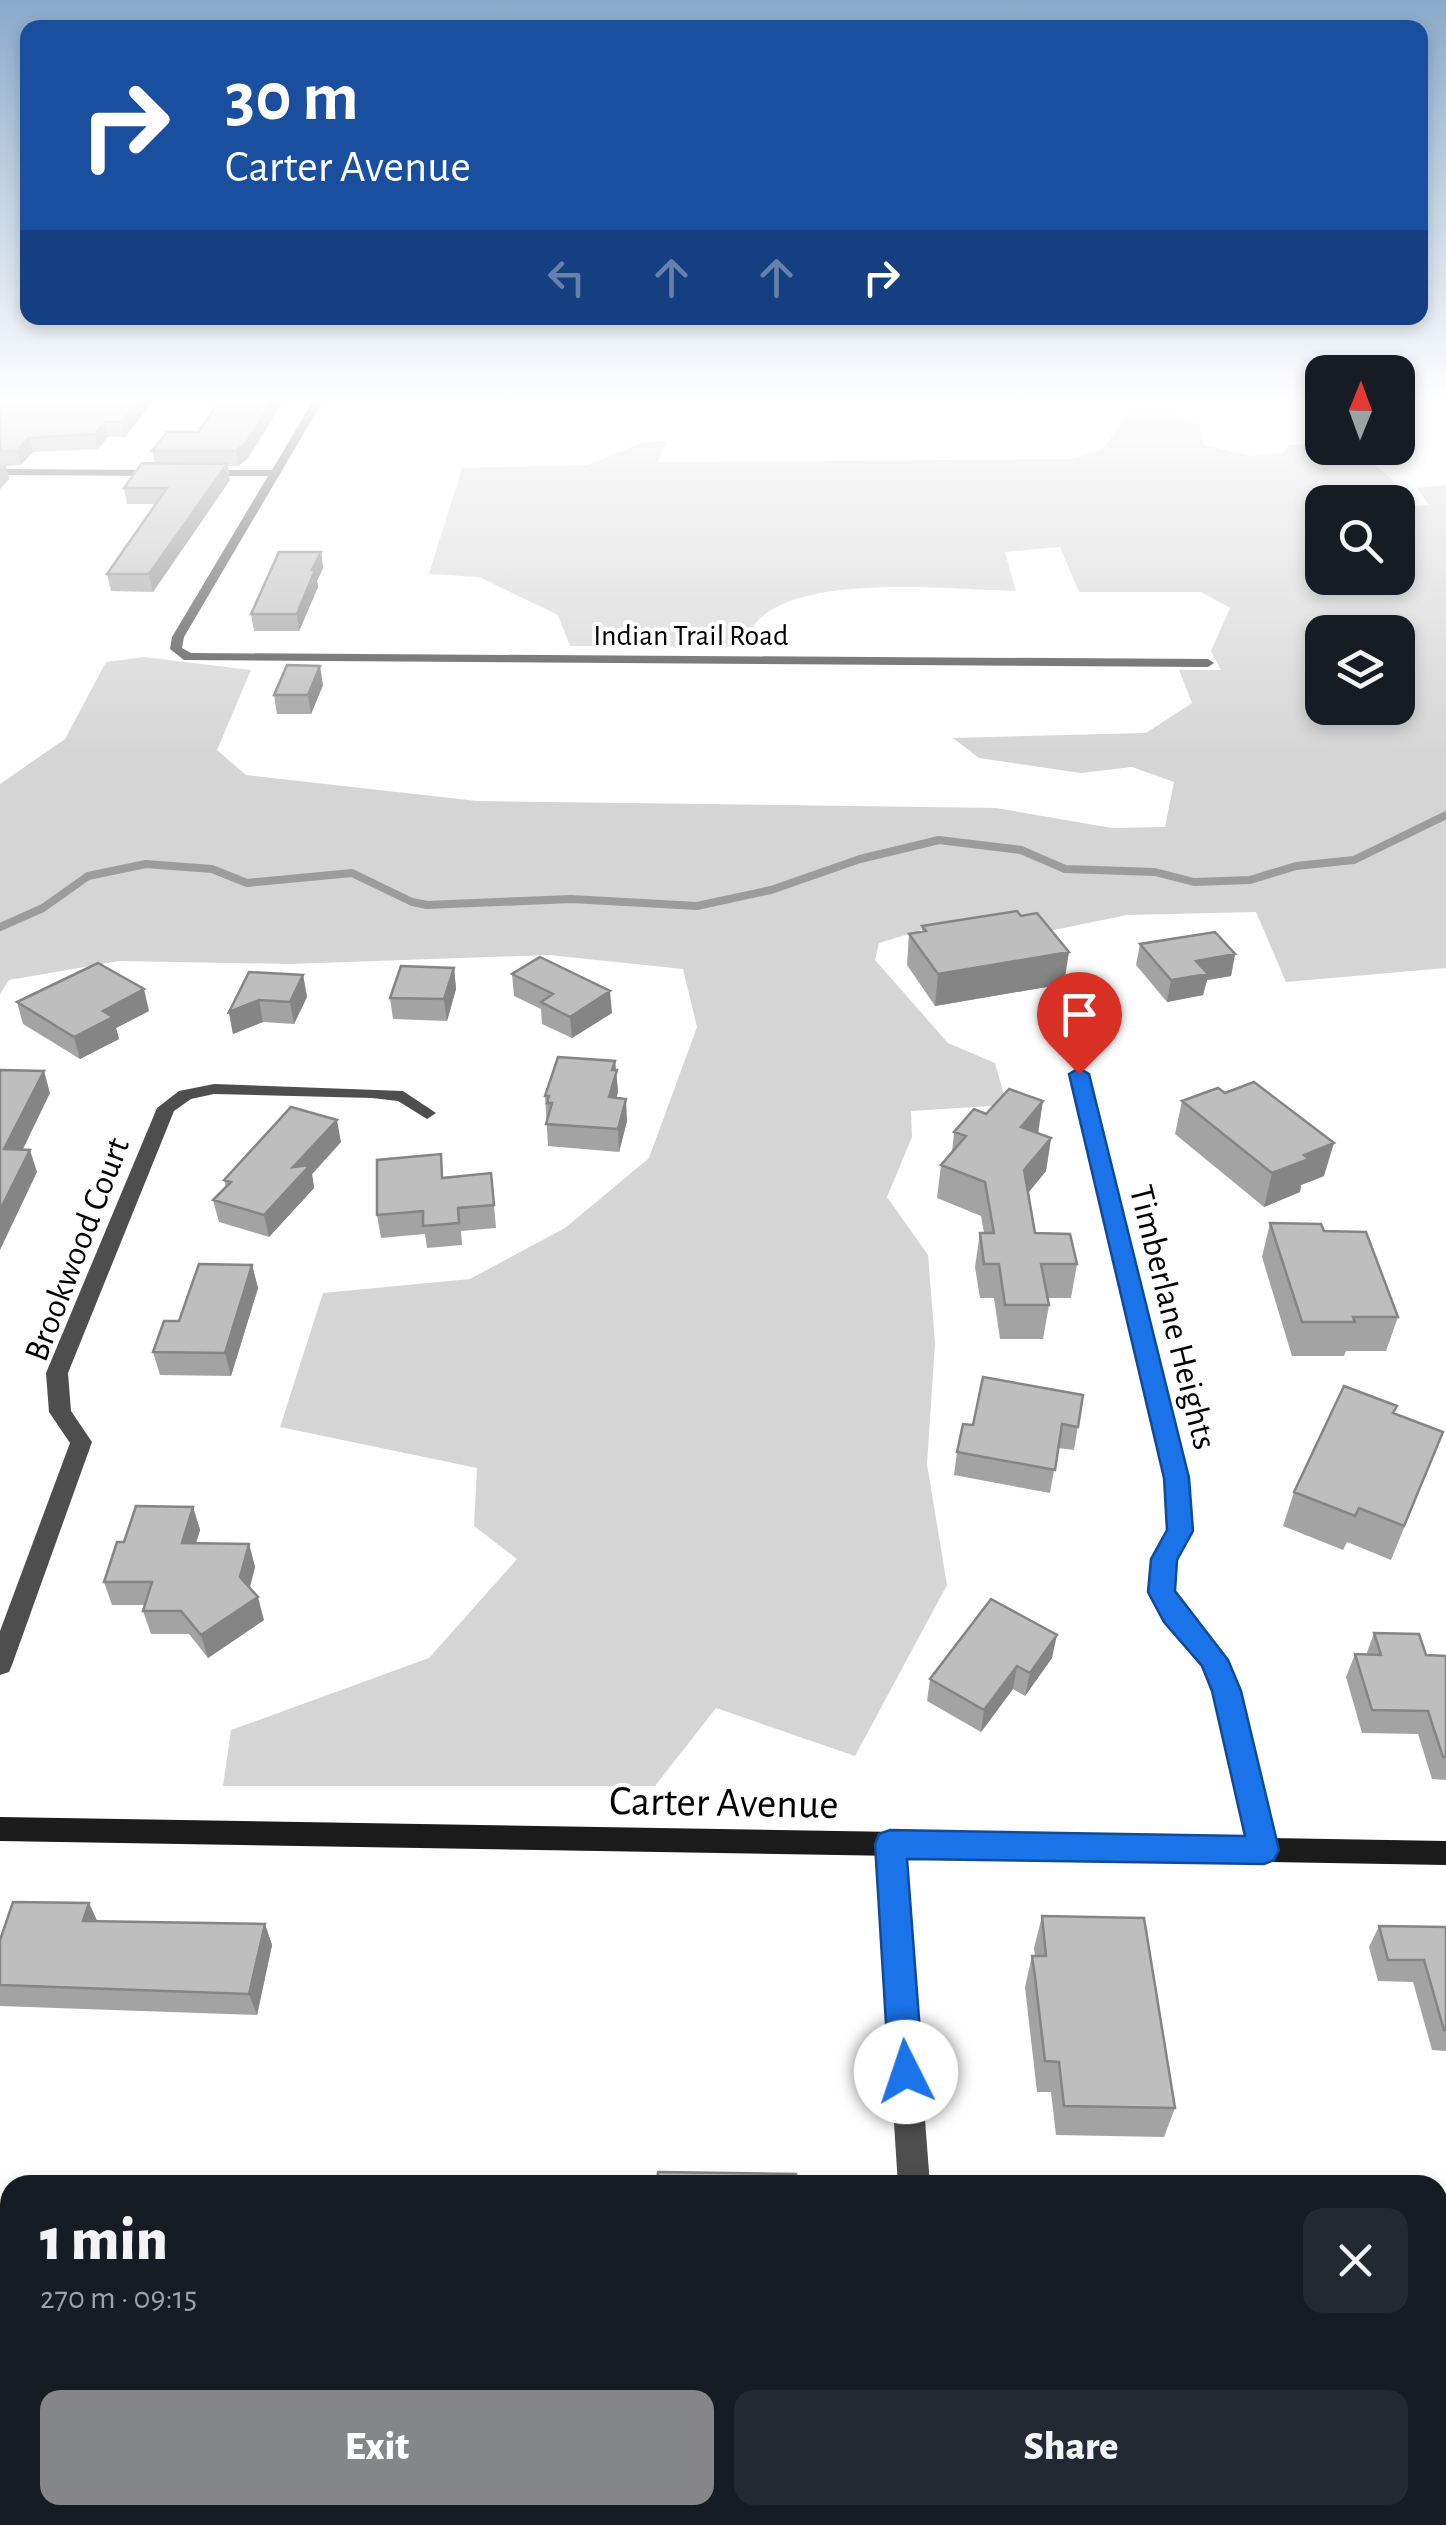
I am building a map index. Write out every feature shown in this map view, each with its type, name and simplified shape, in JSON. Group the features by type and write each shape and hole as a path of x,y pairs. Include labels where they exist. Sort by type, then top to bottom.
{"street":[{"name":"Indian Trail Road","path":"250,517 178,637 176,648 188,657 1208,663"},
{"name":"Timberlane Heights","path":"1079,1074 1176,1478 1180,1531 1164,1559 1162,1592 1174,1614 1214,1660 1226,1691 1264,1850"},
{"name":"Brookwood Court","path":"0,1665 81,1442 60,1412 57,1373 166,1108 185,1095 214,1088 403,1096 427,1113"},
{"name":"Carter Avenue","path":"0,1830 1446,1853"},
{"path":"890,1844 913,2175"}],"shaded area":[{"path":"447,517 1305,517 1305,595 1415,595 1415,517 1446,517 1446,968 1286,982 1256,912 1127,915 1044,932 922,930 879,943 875,960 948,1043 995,1063 1007,1105 911,1111 912,1137 887,1197 928,1255 935,1343 927,1464 947,1585 855,1756 716,1708 655,1786 223,1786 231,1730 429,1658 517,1559 474,1526 477,1468 280,1427 323,1293 470,1279 565,1228 649,1158 697,1027 683,969 549,955 290,964 119,961 9,980 0,994 0,784 65,739 106,662 144,657 251,670 217,750 246,775 477,801 996,808 1112,828 1165,827 1174,782 1132,767 1081,773 979,758 953,738 1146,733 1192,703 1179,670 1221,670 1211,651 1230,608 1201,592 1079,592 1060,547 1005,552 1016,591 882,587 811,595 782,605 759,619 745,647 570,646 558,615 479,577 429,574"}],"building":[{"path":"147,517 190,517 149,574 107,574"},
{"path":"279,552 321,552 297,614 251,614"},
{"path":"287,665 320,666 308,695 274,695"},
{"path":"1017,911 1021,916 1037,913 1069,952 938,974 909,934 926,931 922,926"},
{"path":"1215,932 1235,954 1196,961 1208,974 1171,980 1140,944"},
{"path":"540,957 610,991 570,1017 541,1002 553,994 512,974"},
{"path":"98,963 144,989 103,1011 113,1017 74,1037 17,1002"},
{"path":"401,966 454,968 444,999 390,998"},
{"path":"249,972 303,975 290,1002 259,1000 229,1012"},
{"path":"558,1057 615,1061 612,1070 617,1070 609,1097 626,1099 618,1129 546,1124 552,1103 547,1103 549,1096 545,1096"},
{"path":"0,1070 44,1071 4,1149 30,1150 0,1210"},
{"path":"1254,1082 1334,1143 1304,1155 1309,1159 1272,1173 1182,1101 1218,1088 1225,1093"},
{"path":"1009,1089 1043,1101 1021,1127 1051,1138 1024,1170 1035,1233 1070,1234 1077,1264 1041,1264 1049,1305 1005,1305 999,1264 984,1264 980,1233 994,1233 985,1182 941,1165 966,1136 954,1132 974,1109 986,1114"},
{"path":"291,1107 337,1120 293,1167 310,1165 264,1215 213,1200 231,1182 224,1180"},
{"path":"441,1154 442,1178 491,1173 494,1205 458,1208 459,1223 423,1226 423,1211 377,1215 377,1160"},
{"path":"1270,1223 1321,1224 1324,1231 1366,1232 1398,1317 1302,1322"},
{"path":"199,1264 252,1265 225,1353 153,1352 164,1321 179,1321"},
{"path":"983,1377 1083,1395 1078,1427 1062,1424 1055,1470 957,1452 963,1424 973,1425"},
{"path":"1344,1386 1397,1406 1393,1413 1443,1432 1404,1526 1359,1508 1355,1516 1294,1492"},
{"path":"136,1506 193,1507 182,1543 249,1544 240,1577 258,1597 201,1635 181,1611 143,1611 152,1582 104,1582 117,1542 124,1542"},
{"path":"991,1599 1057,1635 1030,1673 1017,1666 984,1710 930,1679"},
{"path":"1374,1633 1419,1634 1426,1655 1446,1656 1446,1757 1428,1711 1372,1710 1355,1654 1381,1655"},
{"path":"13,1902 89,1903 83,1921 265,1924 249,1994 0,1985 0,1940"},
{"path":"1042,1916 1144,1918 1175,2108 1064,2106 1059,2062 1045,2061 1032,1956 1046,1956"},
{"path":"1379,1926 1446,1927 1446,2030 1424,1960 1388,1960"},
{"path":"658,2172 796,2174 796,2175 658,2175"}],"waterway":[{"path":"0,927 43,908 88,876 146,864 212,869 247,883 352,873 412,902 427,905 571,899 697,906 771,890 860,859 939,840 1021,850 1065,869 1155,872 1194,882 1250,880 1296,866 1354,860 1446,815"}],"route":[{"path":"906,2072 890,1844 1264,1850 1226,1691 1214,1660 1174,1614 1162,1592 1164,1559 1180,1531 1176,1478 1079,1074"}]}
